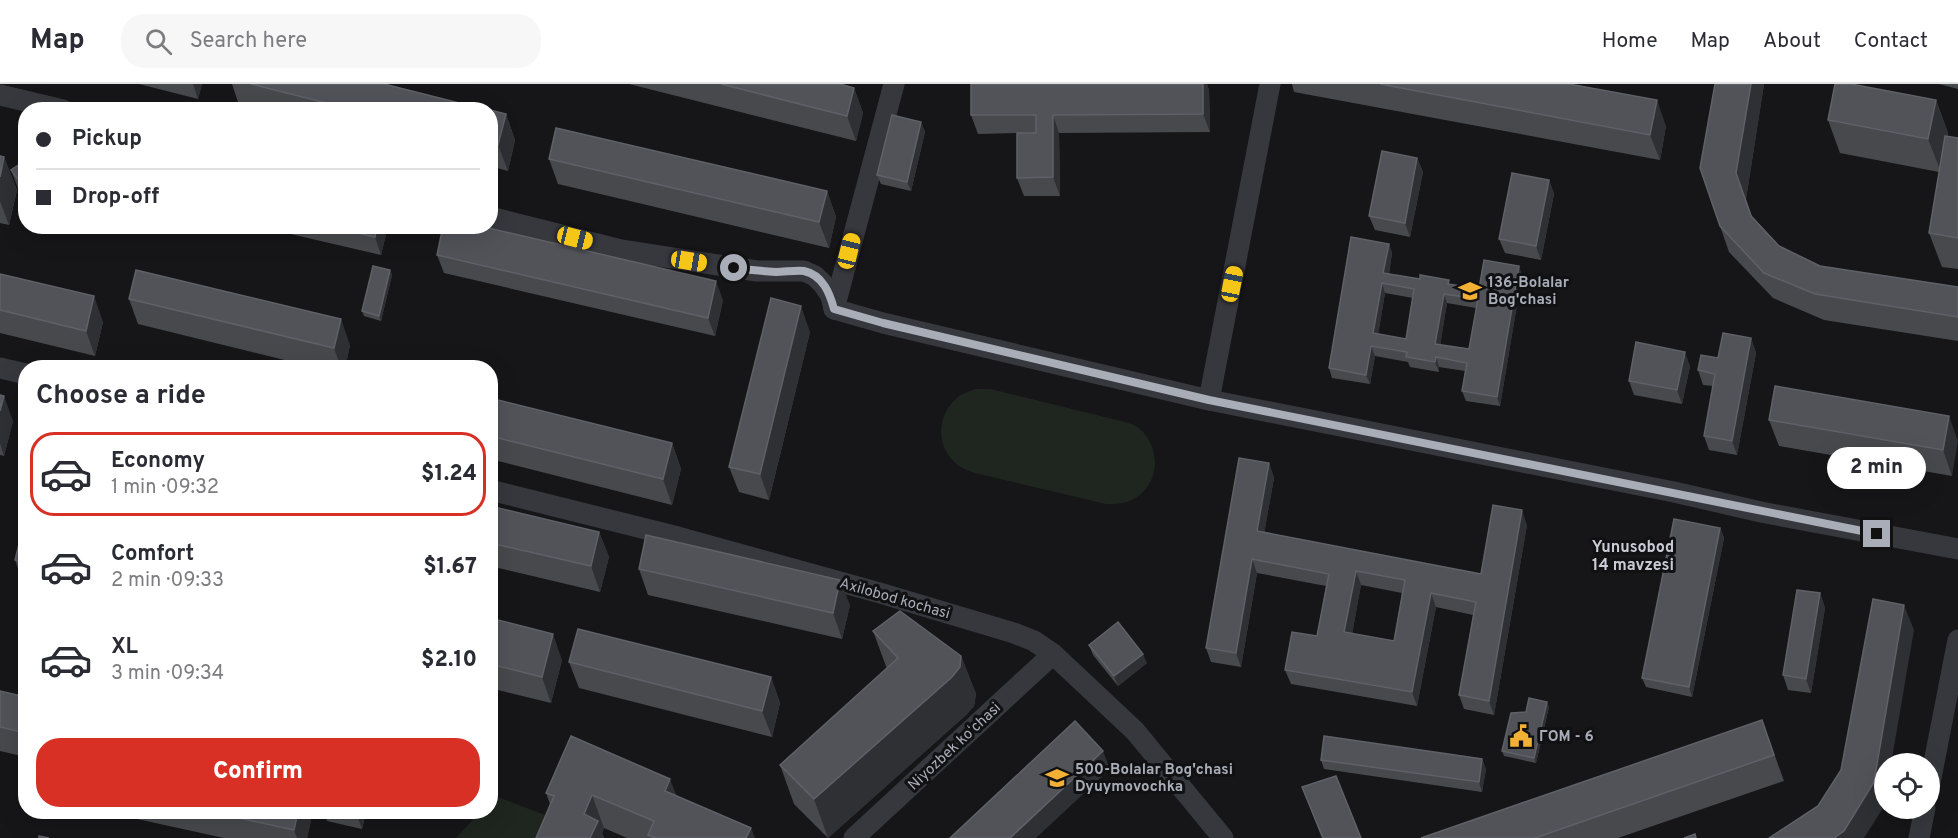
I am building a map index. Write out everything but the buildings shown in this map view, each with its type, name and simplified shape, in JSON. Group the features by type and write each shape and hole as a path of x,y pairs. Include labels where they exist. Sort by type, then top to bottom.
{"street":[{"path":"834,309 894,84"},
{"path":"1209,400 1270,84"},
{"path":"0,95 29,102"},
{"path":"498,219 621,250 757,271 804,271 815,276 824,284 831,296 834,309"},
{"path":"834,309 883,323 1209,400 1674,492 1772,514 1958,549"},
{"path":"0,368 18,372"},
{"name":"Axilobod kochasi","path":"498,492 678,537 880,593 1034,641 1053,654 1135,731 1223,838"},
{"path":"1936,753 1958,640"},
{"name":"Niyozbek koʻchasi","path":"854,838 1053,654"},
{"path":"1919,838 1923,819"}],"shaded area":[{"path":"975,389 991,389 1121,421 1139,428 1146,435 1154,454 1154,473 1150,482 1145,490 1130,501 1106,504 964,469 950,458 945,450 942,441 942,422 945,413 958,397"},
{"path":"498,797 553,818 546,838 456,838 474,819 498,819"}],"place":[{"name":"136-Bolalar Bog'chasi","path":"1470,291"},
{"name":"ГОМ - 6","path":"1521,736"},
{"name":"500-Bolalar Bog'chasi Dyuymovochka","path":"1057,778"}],"district":[{"name":"Yunusobod 14 mavzesi","path":"1633,555"}],"route":[{"path":"734,268 757,271 804,271 815,276 824,284 831,296 834,309 883,323 1209,400 1877,534"}]}
